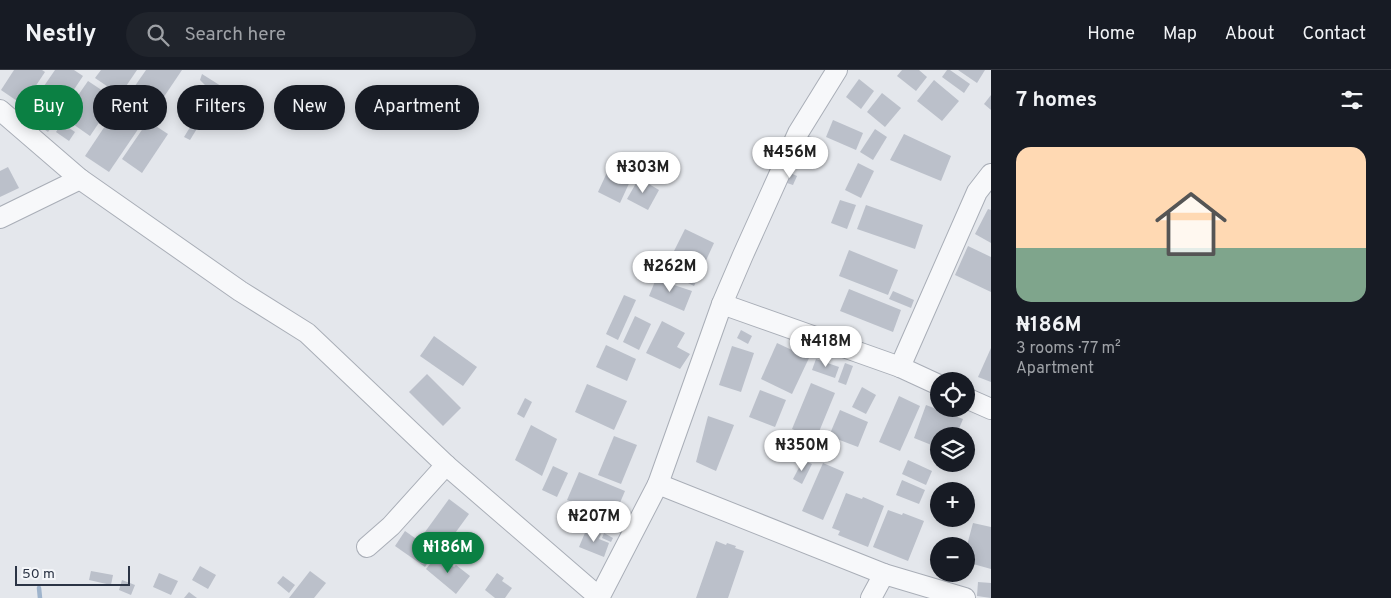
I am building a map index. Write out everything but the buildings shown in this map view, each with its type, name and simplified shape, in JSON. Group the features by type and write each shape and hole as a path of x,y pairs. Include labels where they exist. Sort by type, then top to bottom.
{"street":[{"path":"0,110 80,179 240,291 307,333 446,465 599,598 658,484 722,304 798,134 837,70"},
{"path":"900,367 977,192 991,174"},
{"path":"0,218 80,179"},
{"path":"722,304 900,367 930,381"},
{"path":"975,402 991,409"},
{"path":"368,547 446,465"},
{"path":"658,484 884,574 965,598"},
{"path":"870,598 884,574"}],"waterway":[{"path":"39,588 40,598"}]}
